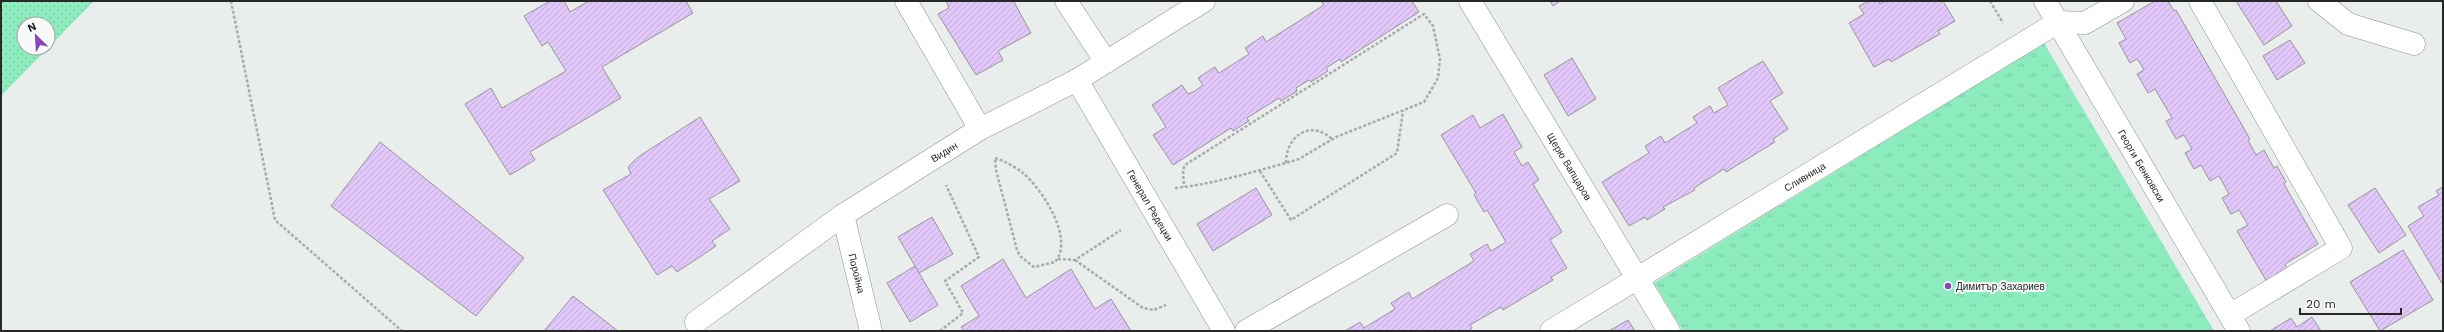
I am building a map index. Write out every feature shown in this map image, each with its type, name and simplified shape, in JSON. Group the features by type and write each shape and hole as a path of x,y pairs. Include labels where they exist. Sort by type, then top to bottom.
{"street":[{"path":"906,1 980,129"},
{"path":"1066,1 1106,62"},
{"name":"Видин","path":"696,322 843,215 980,129 1077,80 1204,1"},
{"name":"Щерю Вапцаров","path":"1470,1 1669,331"},
{"name":"Георги Бенковски","path":"2045,1 2234,323"},
{"path":"2058,22 2085,23 2123,1"},
{"path":"2200,1 2341,248 2234,323"},
{"path":"2319,1 2348,24 2414,44"},
{"name":"Сливница","path":"1551,331 2058,22"},
{"name":"Генерал Редецки","path":"1077,80 1224,331"},
{"name":"Поройна","path":"843,215 871,331"},
{"path":"1246,331 1447,215"}],"path":[{"path":"231,1 275,220 402,331"},
{"path":"1170,189 1204,185 1286,163 1332,139 1424,102 1438,78 1439,49 1433,26 1424,14 1185,165 1183,170 1184,187"},
{"path":"1260,171 1291,220 1397,153 1403,111"},
{"path":"1286,163 1288,147 1299,133 1312,130 1326,134 1332,139"},
{"path":"1058,259 1061,252 1059,228 1048,206 1023,174 995,158 996,170 1020,256 1034,267 1049,264 1058,259 1075,260 1143,308 1154,310 1166,305"},
{"path":"939,331 963,313 945,280 978,257 944,182"},
{"path":"1075,260 1120,230"}],"green space":[{"path":"1,1 94,1 56,40 56,16 16,16 16,56 40,56 1,96"},
{"path":"2044,43 2214,331 1683,331 1654,283"}],"building":[{"path":"550,1 564,1 570,12 589,1 686,1 693,13 602,67 621,98 530,152 535,160 510,175 465,104 491,88 502,108 566,71 548,42 542,46 524,16"},
{"path":"946,1 1016,1 1014,2 1031,33 998,51 1003,60 976,75 938,14 949,8"},
{"path":"1321,1 1412,1 1419,12 1341,62 1340,59 1326,68 1328,71 1311,82 1309,80 1296,88 1297,91 1281,101 1279,98 1247,118 1249,121 1233,131 1231,128 1173,165 1153,135 1166,127 1152,105 1182,85 1188,94 1195,91 1203,85 1198,78 1215,67 1219,73 1249,54 1245,48 1263,36 1266,42 1324,5"},
{"path":"1550,1 1560,1 1553,6"},
{"path":"1869,1 1879,1 1880,4 1885,1 1943,1 1955,21 1938,31 1940,34 1891,62 1889,59 1874,67 1849,23 1864,14 1859,6"},
{"path":"2155,1 2168,1 2174,11 2176,10 2250,139 2248,140 2256,155 2264,150 2274,168 2277,166 2286,182 2284,184 2318,244 2285,264 2288,270 2267,282 2237,231 2248,225 2239,210 2231,214 2222,198 2229,194 2219,176 2210,181 2201,165 2194,169 2185,153 2192,149 2184,135 2176,139 2166,121 2172,118 2155,89 2148,93 2137,74 2144,70 2140,63 2137,59 2130,63 2119,43 2126,39 2117,23"},
{"path":"2236,1 2276,1 2292,26 2264,45"},
{"path":"2290,40 2305,63 2277,80 2263,56"},
{"path":"1572,58 1596,99 1568,116 1544,75"},
{"path":"1763,61 1783,93 1770,101 1788,129 1773,139 1775,142 1726,172 1724,169 1694,188 1695,190 1663,207 1665,209 1647,220 1645,217 1629,226 1602,182 1649,153 1645,146 1661,136 1665,143 1697,123 1693,117 1710,106 1714,113 1728,105 1718,88"},
{"path":"1503,114 1522,147 1514,152 1522,166 1528,162 1539,180 1533,184 1562,232 1550,240 1567,268 1551,277 1553,280 1503,310 1501,307 1470,325 1472,328 1468,331 1345,331 1360,322 1364,328 1395,309 1391,303 1409,292 1412,299 1474,261 1470,254 1487,244 1491,251 1506,242 1487,210 1484,212 1474,195 1476,193 1441,135 1473,115 1480,128"},
{"path":"700,117 740,181 709,199 730,229 712,241 716,246 677,272 672,266 657,275 603,190 631,174 628,167 638,157"},
{"path":"380,142 524,258 476,316 331,206"},
{"path":"2443,187 2443,285 2408,226 2424,216 2418,207 2439,195 2436,191"},
{"path":"1256,188 1272,215 1213,251 1197,224"},
{"path":"2375,188 2406,235 2379,253 2348,205"},
{"path":"932,217 953,254 919,273 898,237"},
{"path":"2403,250 2433,300 2380,331 2350,282"},
{"path":"1003,259 1026,298 1071,269 1095,309 1111,299 1131,331 964,331 961,327 979,316 961,286"},
{"path":"915,266 938,305 910,322 887,283"},
{"path":"573,296 618,331 544,331"},
{"path":"2312,317 2321,331 2270,331 2291,318 2297,327"},
{"path":"1628,320 1635,331 1609,331"}],"place":[{"name":"Димитър Захариев","path":"1948,286"}]}
